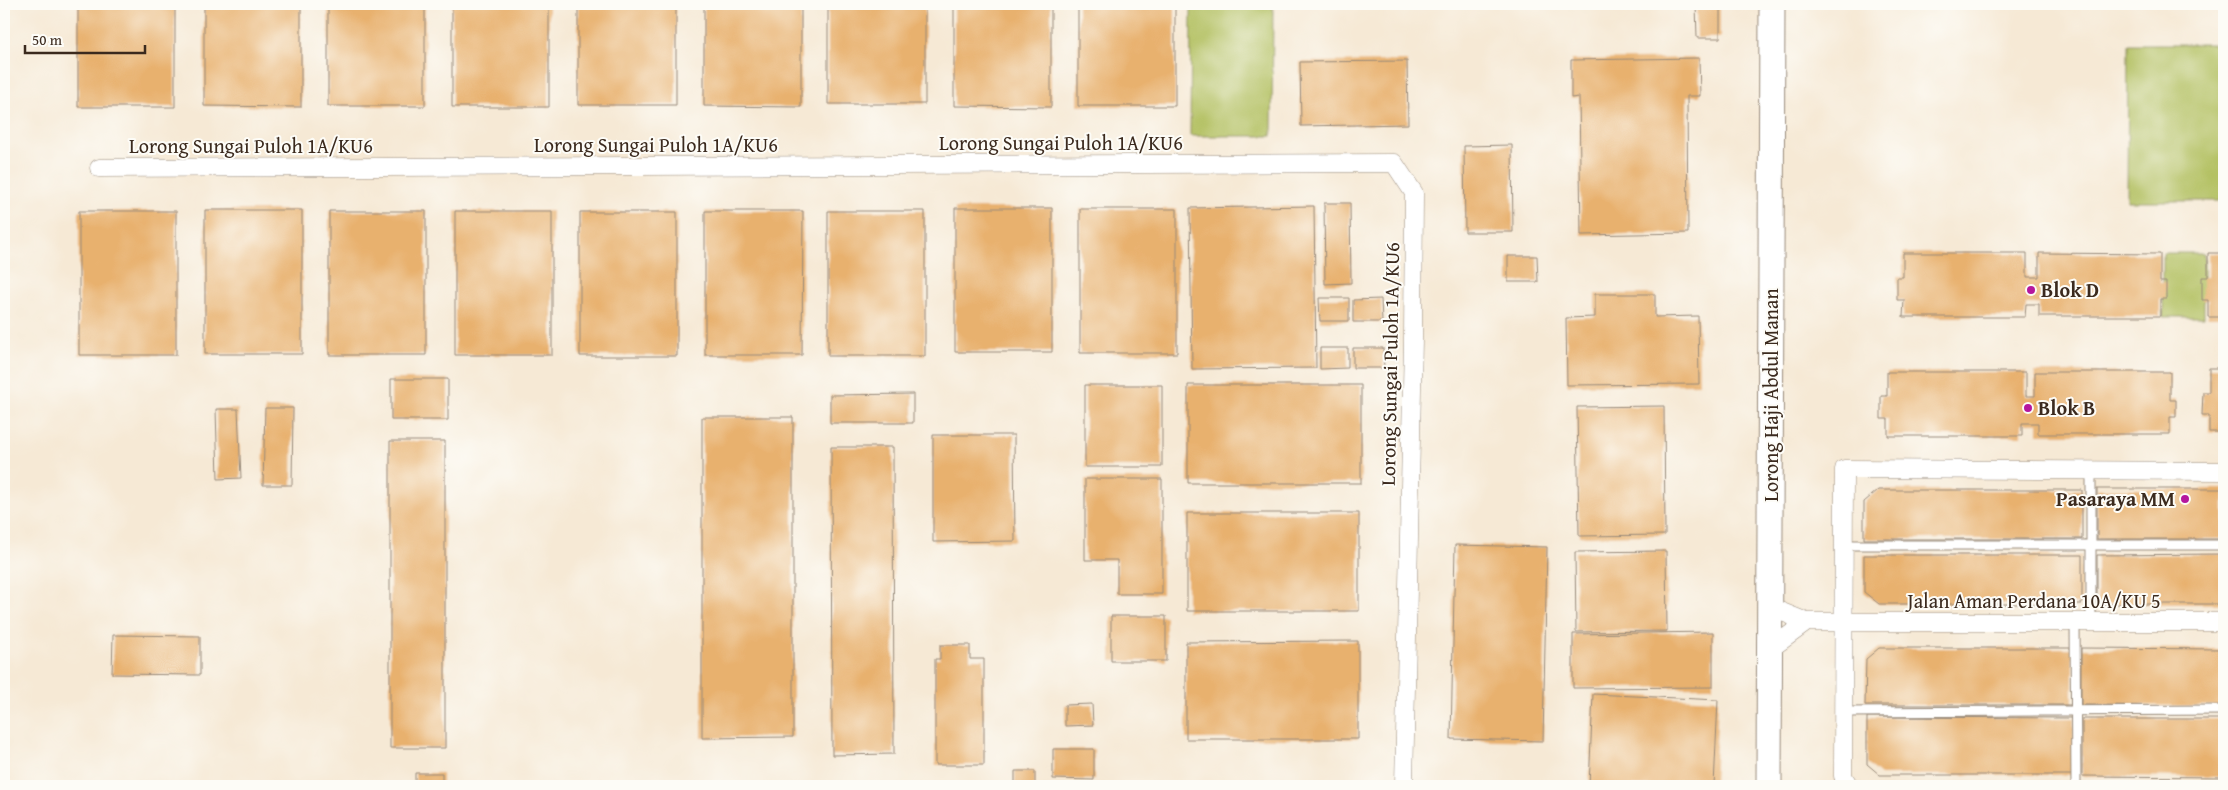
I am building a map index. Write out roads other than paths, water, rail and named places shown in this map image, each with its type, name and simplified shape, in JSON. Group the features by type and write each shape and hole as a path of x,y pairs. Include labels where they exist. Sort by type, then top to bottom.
{"street":[{"name":"Lorong Haji Abdul Manan","path":"1769,786 1772,4"},
{"name":"Lorong Sungai Puloh 1A/KU6","path":"99,168 1394,163 1414,192 1404,786"},
{"path":"1849,786 1843,776 1844,469 2224,471"},
{"path":"1770,607 1807,622"},
{"path":"1770,649 1807,622"},
{"name":"Jalan Aman Perdana 10A/KU 5","path":"1807,622 2224,622"}],"lane":[{"path":"2076,786 2076,711 2091,545 2091,470"},
{"path":"1844,545 2224,545"},
{"path":"1843,712 2224,710"}],"place":[{"name":"Blok D","path":"2031,290"},
{"name":"Blok B","path":"2028,408"},
{"name":"Pasaraya MM","path":"2185,499"}]}
